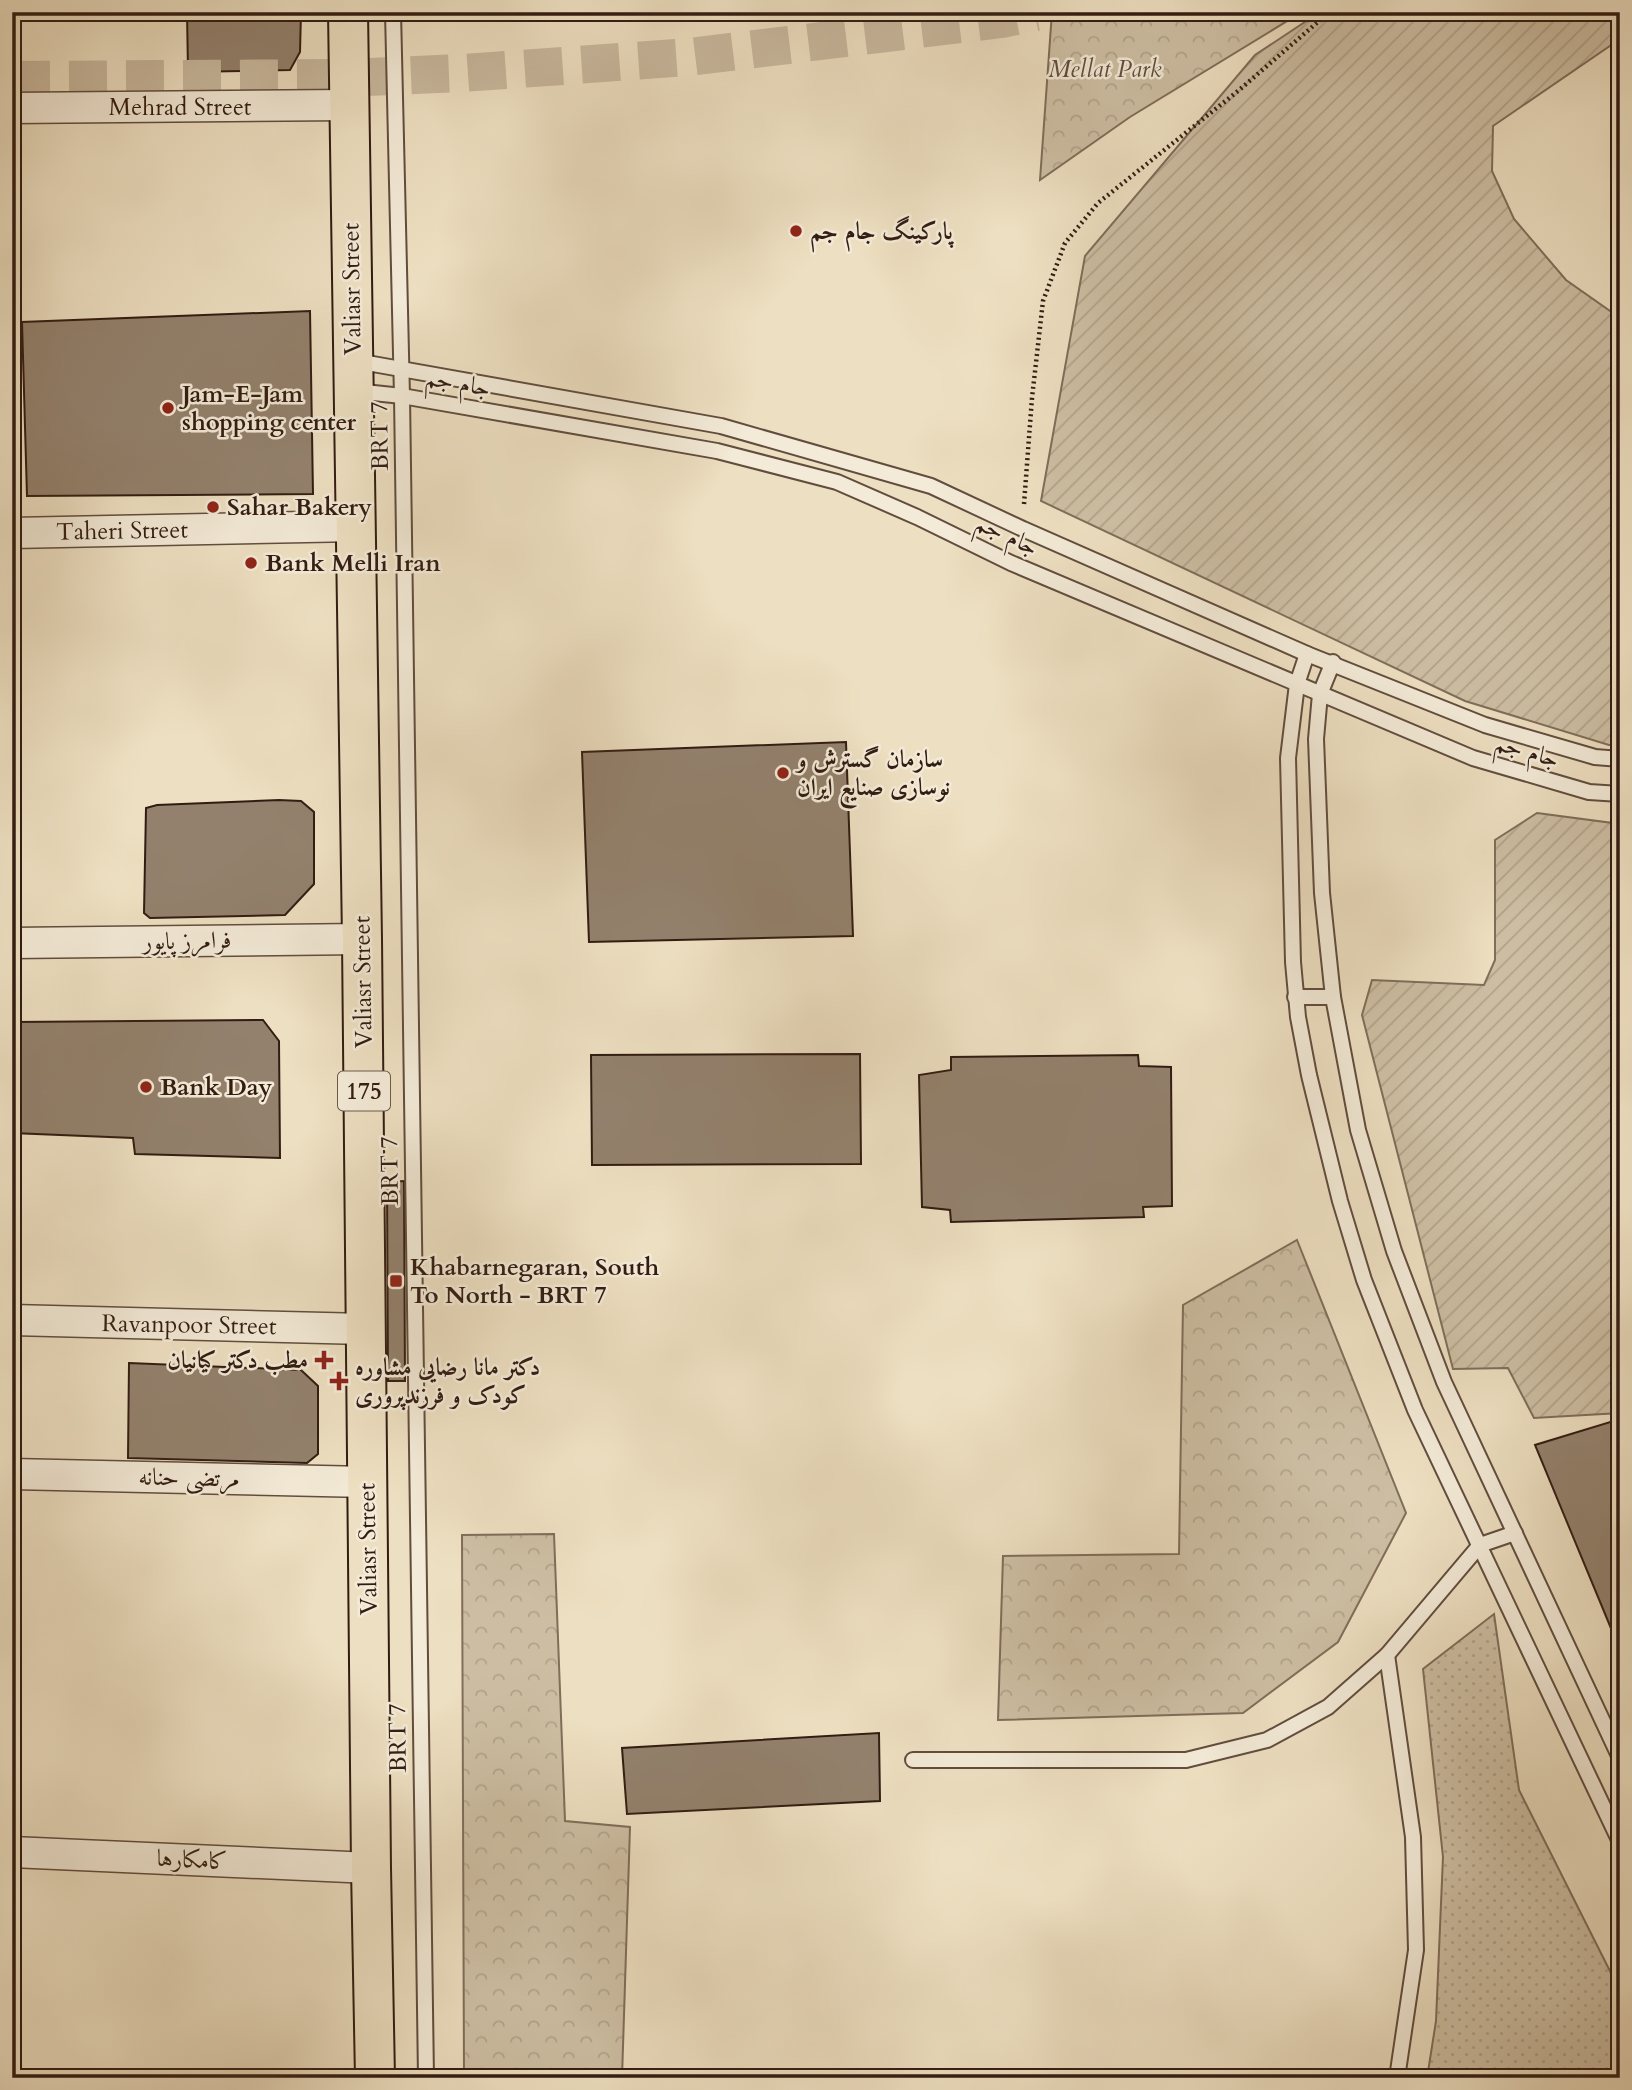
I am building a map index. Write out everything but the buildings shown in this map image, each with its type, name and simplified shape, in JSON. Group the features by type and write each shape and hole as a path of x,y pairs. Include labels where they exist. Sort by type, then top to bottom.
{"main road":[{"name":"Valiasr Street","path":"348,12 357,526 375,2078"}],"street":[{"name":"Mehrad Street","path":"12,108 348,105"},
{"name":"Taheri Street","path":"12,533 357,526"},
{"name":"فرامرز پایور","path":"12,943 362,939"},
{"name":"Ravanpoor Street","path":"12,1320 365,1329"},
{"name":"مرتضی حنانه","path":"12,1474 367,1482"},
{"name":"کامکارها","path":"12,1852 371,1868"}],"lane":[{"name":"BRT 7","path":"393,12 402,396 426,2078"},
{"name":"جام جم","path":"354,376 401,369 721,426 931,486 1307,653 1485,725 1595,757 1620,759"},
{"name":"جام جم","path":"354,376 402,396 717,452 837,482 1011,563 1473,758 1589,792 1620,794"},
{"path":"717,452 721,426"},
{"path":"1307,653 1297,684 1288,758 1295,997 1308,1075 1339,1201 1364,1280 1415,1410 1620,1842"},
{"path":"1333,662 1320,694 1316,739 1322,880 1333,997 1357,1130 1394,1251 1444,1382 1620,1758"},
{"path":"1295,997 1333,997"},
{"path":"913,1760 1185,1760 1267,1740 1328,1707 1387,1655 1480,1545 1515,1533"},
{"path":"1387,1655 1414,1850 1416,1950 1397,2078"}],"path":[{"path":"1024,529 1032,398 1043,300 1065,243 1098,203 1238,91 1319,20 1333,12"}],"green space":[{"name":"Mellat Park","path":"1052,12 1302,12 1130,117 1040,180"},
{"path":"1320,12 1620,12 1620,39 1493,126 1492,171 1514,219 1566,280 1620,318 1620,745 1609,745 1465,701 1041,501 1085,256 1255,55"},
{"path":"1537,813 1620,824 1620,1413 1534,1418 1508,1368 1453,1369 1362,1015 1372,980 1484,985 1495,960 1495,840"},
{"path":"1297,1240 1406,1513 1338,1642 1243,1713 998,1720 1003,1556 1179,1554 1183,1305"},
{"path":"554,1534 565,1821 630,1827 622,2078 464,2078 462,1535"},
{"path":"1494,1614 1519,1790 1620,1991 1620,2078 1427,2078 1436,2021 1443,1857 1423,1669"}],"tunnel":[{"path":"12,80 345,78 463,73 689,57 1002,19 1036,12"}],"place":[{"name":"پارکینگ جام جم","path":"796,231"},
{"name":"Jam-E-Jam shopping center","path":"168,408"},
{"name":"Sahar Bakery","path":"213,507"},
{"name":"Bank Melli Iran","path":"251,563"},
{"name":"سازمان گسترش و نوسازی صنایع ایران","path":"783,773"},
{"name":"Bank Day","path":"146,1087"},
{"name":"Khabarnegaran, South To North - BRT 7","path":"396,1281"},
{"name":"مطب دکتر کیانیان","path":"324,1360"},
{"name":"دکتر مانا رضایی مشاوره کودک و فرزندپروری","path":"339,1381"}]}
